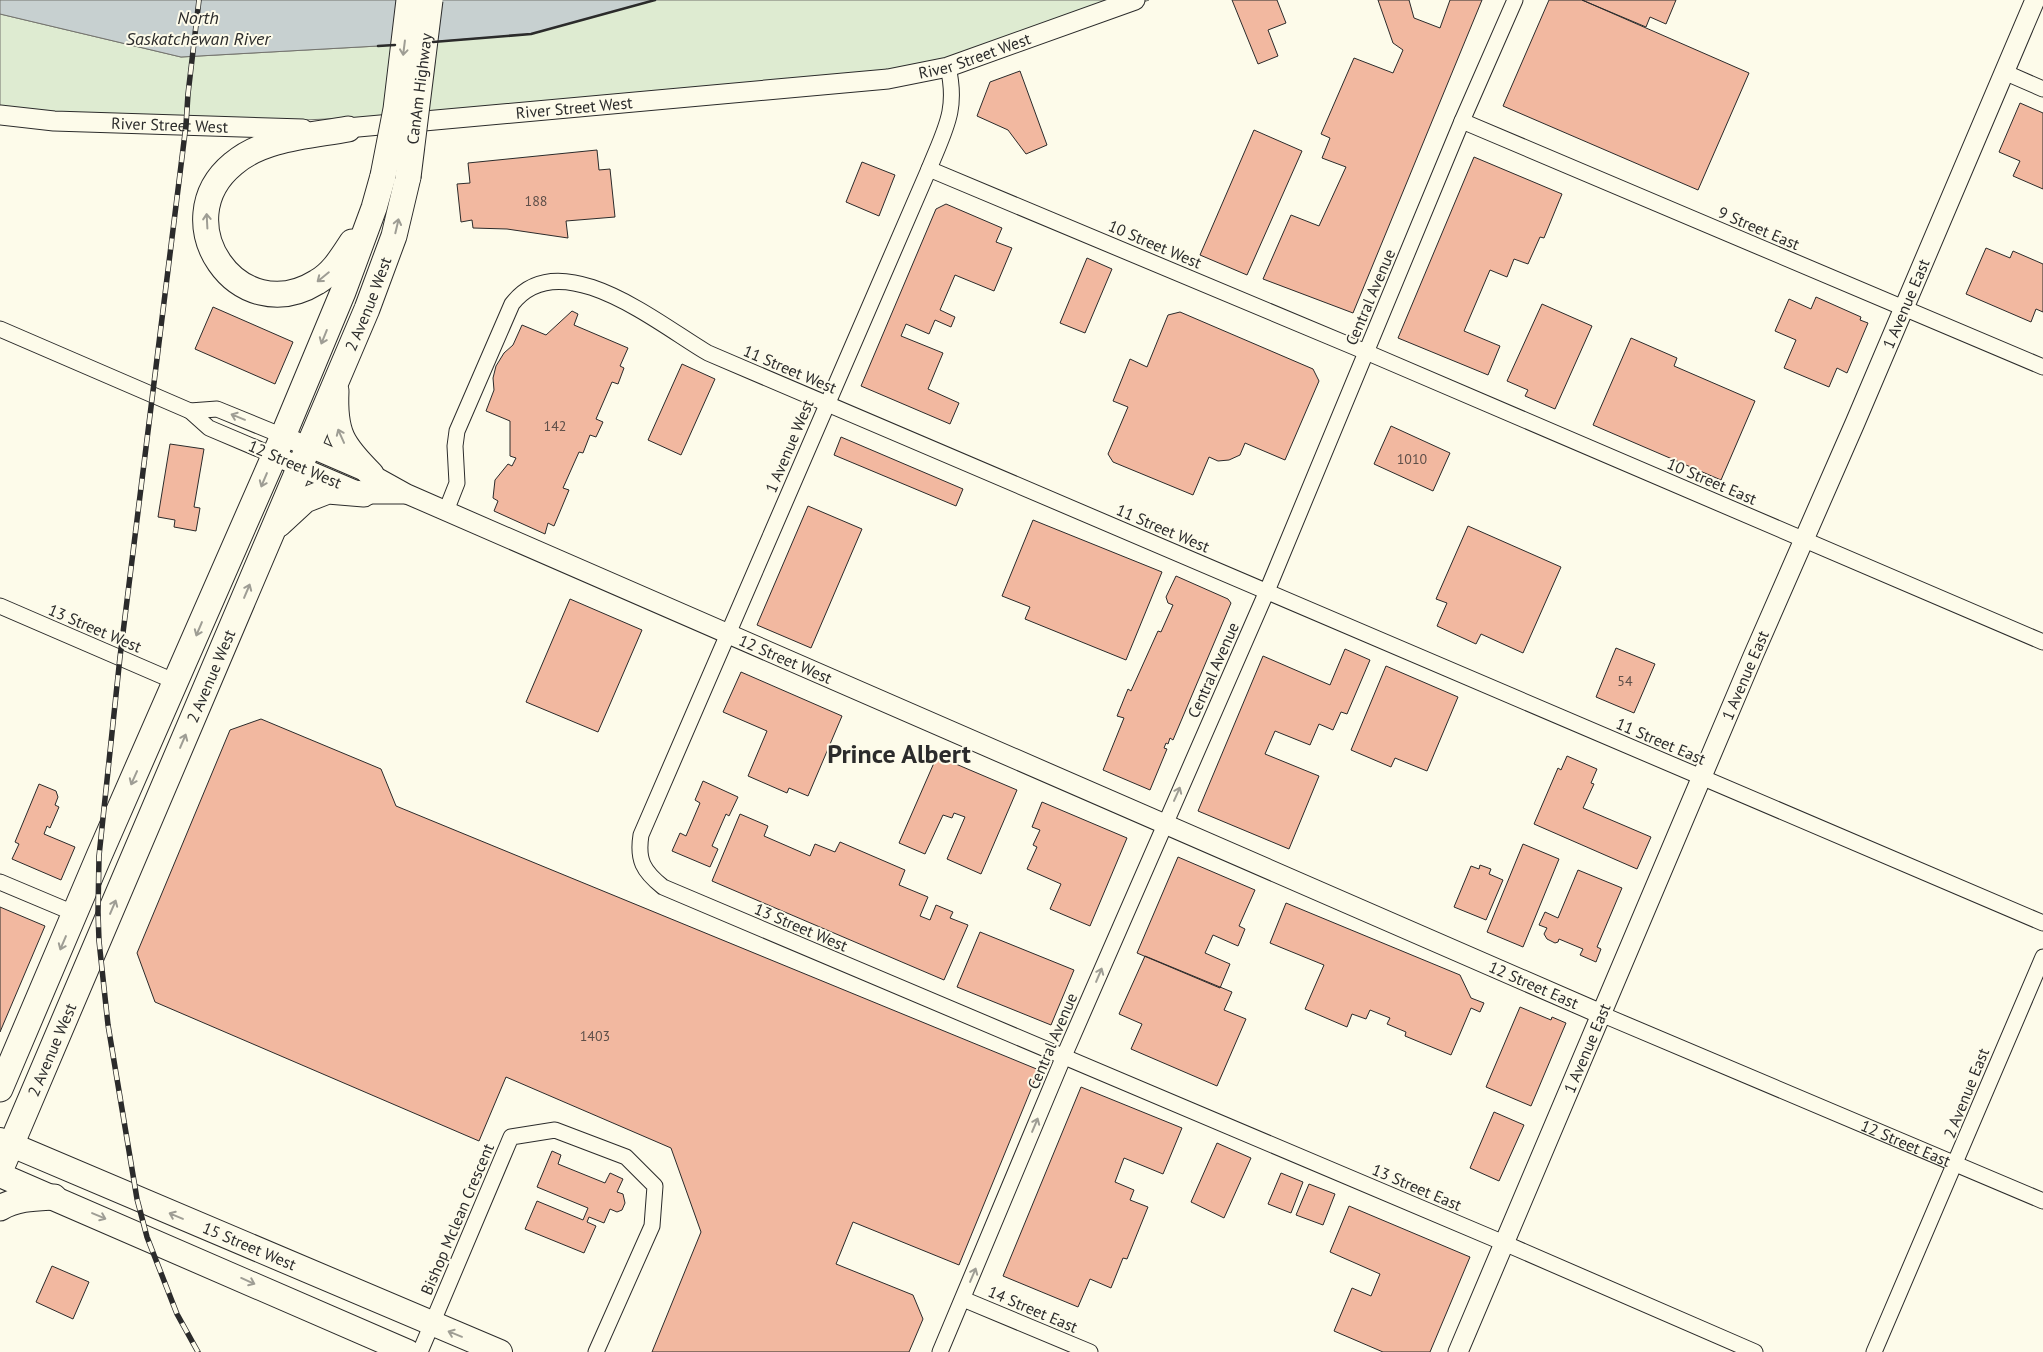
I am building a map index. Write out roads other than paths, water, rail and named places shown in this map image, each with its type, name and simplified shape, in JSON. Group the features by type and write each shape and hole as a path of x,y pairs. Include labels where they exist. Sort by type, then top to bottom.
{"highway":[{"name":"CanAm Highway","path":"383,176 396,109 409,0"},
{"name":"CanAm Highway","path":"408,177 430,0"},
{"path":"348,129 266,146 232,164 219,179 210,196 206,216 208,236 213,254 224,270 240,283 258,291 277,294 298,291 318,282 336,266 352,242 383,176"},
{"name":"2 Avenue West","path":"0,1089 76,914 99,856 279,446 343,292 374,208 383,176"},
{"name":"2 Avenue West","path":"0,1173 6,1142 367,310 394,236 408,177"},
{"path":"272,531 306,500 328,491 368,484 354,457 340,436 336,423 336,385"},
{"path":"0,1208 8,1203 26,1199 54,1197"}],"main road":[{"name":"15 Street West","path":"6,1142 500,1352"},
{"name":"15 Street West","path":"0,1173 408,1352"}],"street":[{"name":"River Street West","path":"0,115 54,121 292,129 348,129 888,79 948,67 1135,0"},
{"name":"Central Avenue","path":"940,1352 1064,1056 1267,591 1462,121 1515,0"},
{"name":"1 Avenue East","path":"1458,1352 2035,0"},
{"name":"1 Avenue West","path":"675,753 929,168 950,115 952,89 948,67"},
{"path":"2004,72 2043,89"},
{"name":"9 Street East","path":"1462,121 2043,367"},
{"name":"10 Street West","path":"929,168 1366,352"},
{"name":"11 Street West","path":"446,511 457,483 458,465 455,446 460,423 512,304 519,295 538,284 566,283 600,290 616,297 649,314 708,353 1267,591"},
{"name":"12 Street West","path":"0,329 190,410 209,428 279,446 368,484 407,494 1164,824"},
{"name":"10 Street East","path":"1366,352 2043,642"},
{"name":"12 Street West","path":"190,410 217,409 279,446"},
{"name":"11 Street East","path":"1267,591 2043,923"},
{"name":"13 Street West","path":"0,606 176,682"},
{"name":"13 Street West","path":"675,753 641,835 639,848 642,863 650,877 663,886 1064,1056"},
{"name":"12 Street East","path":"1164,824 1601,1014 2043,1201"},
{"path":"0,882 76,914"},
{"name":"2 Avenue East","path":"1874,1352 2043,957"},
{"name":"13 Street East","path":"1064,1056 1755,1352"},
{"name":"Bishop Mclean Crescent","path":"432,1324 511,1137 555,1130 626,1157 655,1186 652,1226 596,1352"},
{"name":"14 Street East","path":"963,1299 1090,1352"},
{"path":"420,1352 432,1324"}],"water":[{"name":"North Saskatchewan River","path":"0,0 655,0 531,34 378,46 181,57 0,14"}],"railway":[{"path":"198,1352 177,1314 147,1237 137,1199 108,1025 99,941 98,912 99,856 120,657 186,125 199,0"}],"district":[{"name":"Prince Albert","path":"899,753"}]}
